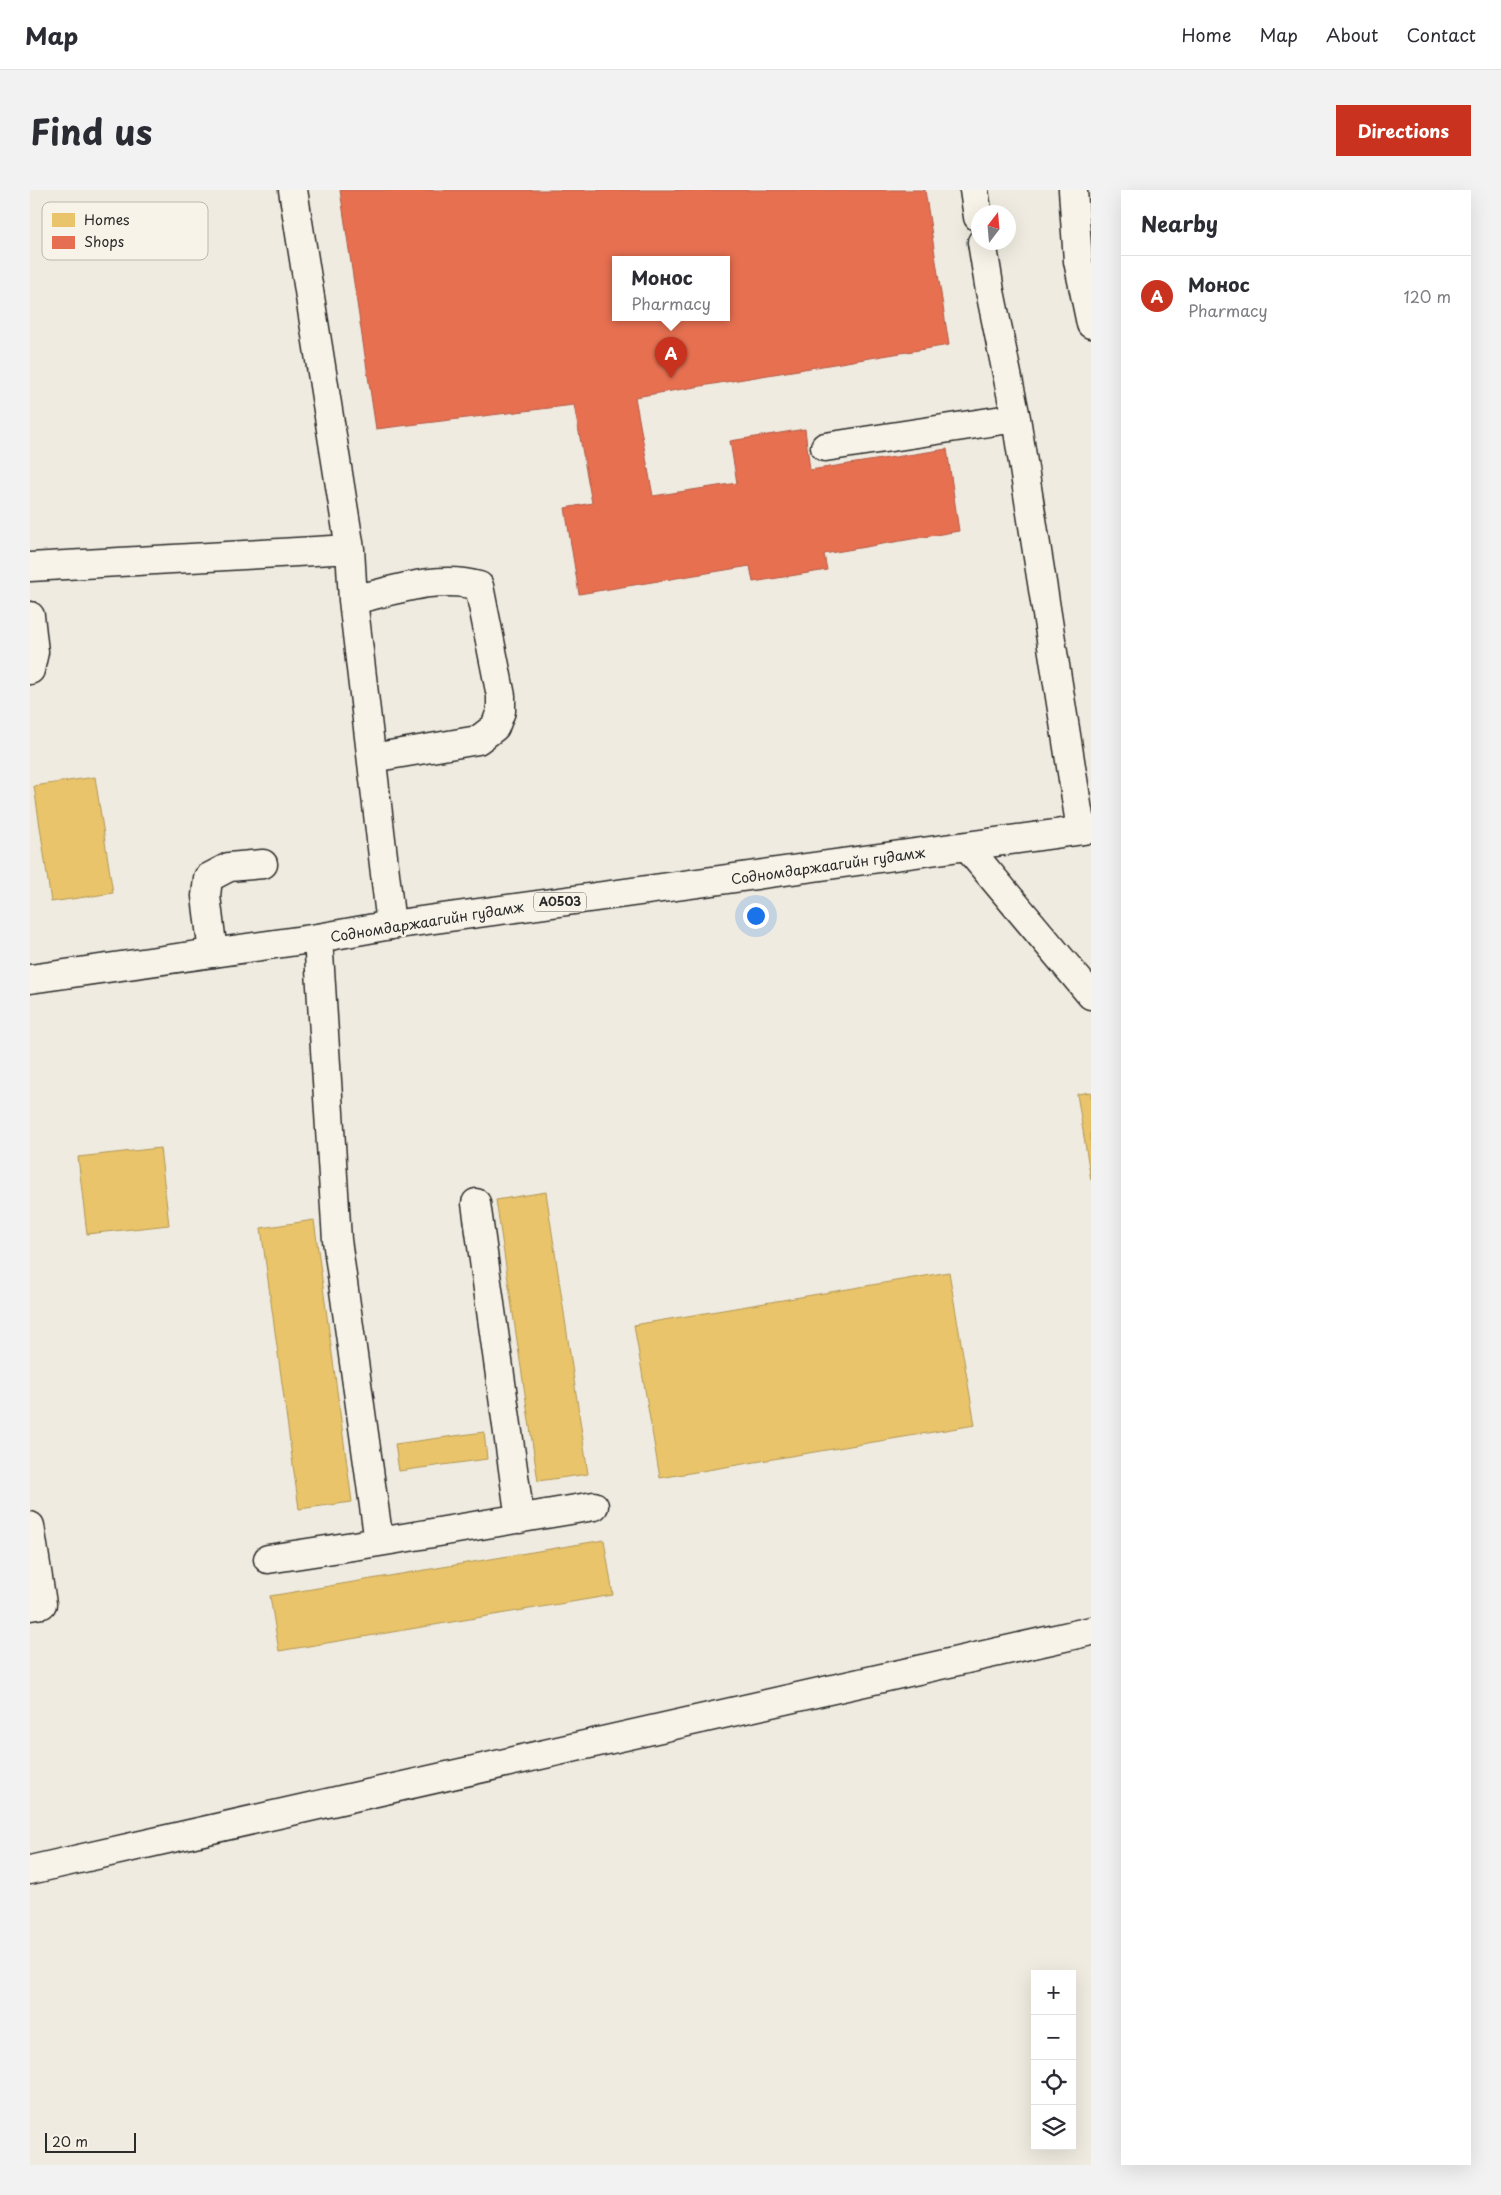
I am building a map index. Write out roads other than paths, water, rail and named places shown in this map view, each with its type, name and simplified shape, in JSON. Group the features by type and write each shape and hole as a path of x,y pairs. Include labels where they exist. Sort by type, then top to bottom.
{"street":[{"path":"293,190 350,549 353,600 391,925"},
{"path":"974,190 976,205"},
{"path":"1073,190 1078,261 1091,324"},
{"path":"983,250 1016,418 1086,830"},
{"path":"825,446 1016,418"},
{"path":"30,567 350,549"},
{"path":"353,600 437,582 466,582 479,586 501,696 501,711 495,727 478,740 372,758"},
{"path":"30,616 34,652 30,670"},
{"name":"Содномдаржаагийн гудамж","path":"30,979 318,938 391,925 1086,830"},
{"path":"967,847 1091,995"},
{"path":"213,953 206,896 208,878 229,867 263,864"},
{"path":"318,938 337,1240 379,1542"},
{"path":"476,1203 520,1518"},
{"path":"268,1559 594,1506"},
{"path":"30,1526 42,1604 30,1606"},
{"path":"30,1870 1091,1631"}],"place":[{"name":"Монос","path":"671,378"}]}
